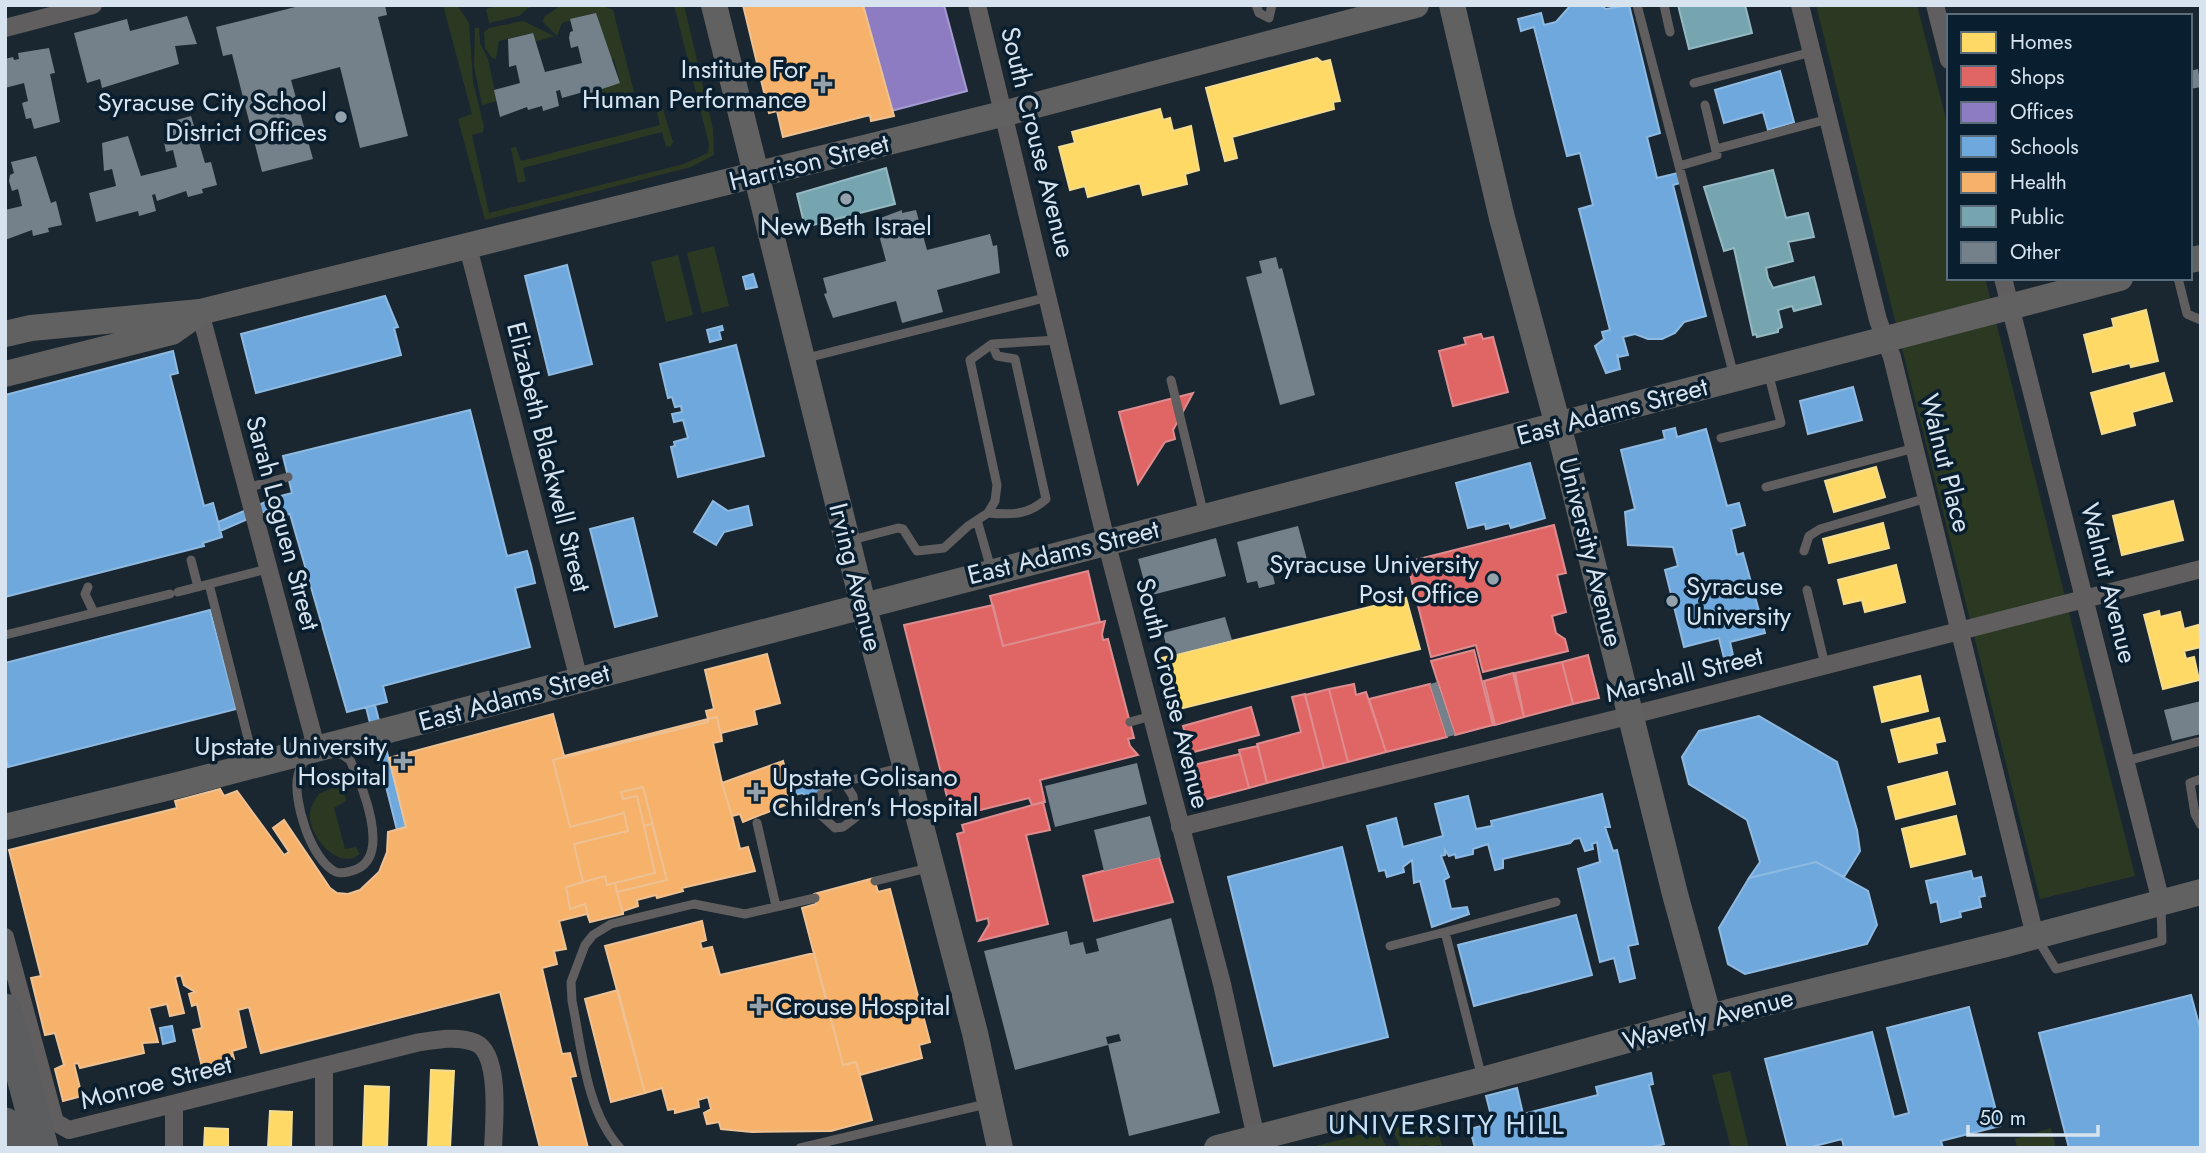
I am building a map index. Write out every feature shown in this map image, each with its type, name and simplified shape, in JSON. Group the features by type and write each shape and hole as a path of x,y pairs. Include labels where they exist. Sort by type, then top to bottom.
{"highway":[{"path":"5,1010 31,1146"},
{"path":"5,1124 31,1146"}],"street":[{"path":"5,28 93,5"},
{"name":"Irving Avenue","path":"714,5 863,604 975,1033 988,1104 1000,1148"},
{"name":"South Crouse Avenue","path":"977,5 1006,113 1106,541 1222,984 1258,1143"},
{"name":"Harrison Street","path":"5,334 31,328 200,312 1006,113 1416,5"},
{"name":"University Avenue","path":"1452,5 1502,218 1558,425 1675,894 1709,1018"},
{"name":"Walnut Place","path":"1800,5 1878,320 1886,339 1961,630 2035,936"},
{"path":"1935,5 1947,52"},
{"name":"Elizabeth Blackwell Street","path":"468,247 579,681"},
{"name":"Walnut Avenue","path":"2003,280 2161,902"},
{"name":"East Adams Street","path":"5,827 579,681 863,604 2112,280"},
{"name":"Harrison Street","path":"5,374 172,332 200,312"},
{"name":"Sarah Loguen Street","path":"200,312 316,747"},
{"name":"Marshall Street","path":"1180,827 1632,715 2201,569"},
{"name":"Waverly Avenue","path":"1216,1148 1258,1143 1709,1018 2201,892"},
{"name":"Monroe Street","path":"5,937 55,1122 69,1130 416,1043 447,1038 477,1044 485,1052 493,1085 493,1148"},
{"path":"324,1066 324,1148"},
{"path":"174,1105 174,1148"}],"lane":[{"path":"1256,5 1259,13 1269,18 1272,5"},
{"path":"1637,5 1735,379"},
{"path":"1664,5 1670,32"},
{"path":"1694,83 1812,52"},
{"path":"1679,166 1717,155 1705,105"},
{"path":"1716,149 1828,119"},
{"path":"2178,280 2187,314 2201,320"},
{"path":"802,360 1049,297"},
{"path":"848,542 898,528 903,529 917,551 930,552 949,545 988,513 995,502 997,485 969,366 977,352 992,344 1060,340"},
{"path":"988,513 1011,515 1035,510 1046,499 1015,359 997,356 992,344"},
{"path":"1721,438 1781,423 1767,370"},
{"path":"1171,380 1205,516"},
{"path":"1766,487 1915,448"},
{"path":"246,488 288,477"},
{"path":"1804,551 1809,536 1821,529 1927,498"},
{"path":"977,520 991,571"},
{"path":"191,560 198,587"},
{"path":"5,635 267,569"},
{"path":"209,584 254,764"},
{"path":"88,587 85,594 94,613"},
{"path":"1807,590 1825,665"},
{"path":"1130,722 1151,716"},
{"path":"2126,761 2201,741"},
{"path":"316,747 343,755 350,761 369,811 374,852 368,862 346,872 337,872 328,865 303,823 297,775 316,747"},
{"path":"844,782 853,796 855,818 844,827 835,828 822,816 820,795 824,789 844,782 905,766"},
{"path":"2201,779 2190,783 2195,814 2201,825"},
{"path":"757,823 776,906"},
{"path":"875,881 932,866"},
{"path":"620,1148 607,1134 597,1113 572,1001 571,982 586,945 593,935 611,924 694,904 745,914 815,898"},
{"path":"1390,946 1556,902"},
{"path":"2035,936 2056,969 2162,941 2161,902"},
{"path":"1445,932 1482,1080"},
{"path":"800,1148 988,1104"}],"green space":[{"path":"443,5 457,5 469,23 473,82 484,127 483,132 472,135 489,213 684,164 708,153 709,144 674,5 684,5 713,129 714,155 691,167 485,220 458,119 472,114"},
{"path":"501,5 532,5 519,16 489,23 486,9"},
{"path":"561,5 601,5 613,10 634,92 594,102 590,93 620,82 614,59 610,60 596,13 562,23 557,36 543,22 544,17"},
{"path":"1816,5 1917,5 1947,123 1947,280 1986,280 2135,876 2040,899"},
{"path":"523,21 554,36 535,42 532,33 499,41 496,59 492,58 485,48 484,32 489,28"},
{"path":"475,28 479,28 480,43 488,59 497,101 482,105 474,66"},
{"path":"663,109 673,142 670,147 666,146 662,132 523,168 526,181 518,183 511,148 516,147 521,161 660,125 657,112"},
{"path":"714,246 729,306 702,313 687,253"},
{"path":"678,255 693,315 666,322 651,262"},
{"path":"337,786 343,788 346,801 334,808 345,849 356,847 360,854 352,858 334,855 326,849 311,823 311,809 319,794"},
{"path":"1730,1071 1749,1148 1731,1148 1712,1075"},
{"path":"1433,1118 1443,1148 1439,1145 1428,1148 1427,1145 1401,1148 1392,1129"},
{"path":"2051,1128 2056,1148 2017,1148 2015,1139"},
{"path":"1379,1132 1387,1148 1308,1148"}],"building: Homes":[{"path":"1317,58 1322,62 1330,60 1340,101 1333,102 1334,109 1232,137 1237,158 1225,161 1206,88"},
{"path":"1160,109 1163,120 1170,118 1173,131 1191,126 1199,170 1185,174 1187,184 1143,195 1140,183 1088,197 1085,186 1070,190 1059,147 1075,143 1072,132"},
{"path":"2146,310 2158,361 2131,367 2130,363 2093,372 2084,335 2114,327 2112,319"},
{"path":"2164,373 2172,401 2132,412 2135,425 2102,434 2091,393"},
{"path":"1876,467 1885,497 1834,512 1825,481"},
{"path":"2173,501 2183,540 2122,555 2113,516"},
{"path":"1883,523 1889,548 1829,563 1823,539"},
{"path":"1896,565 1905,602 1865,612 1862,600 1844,604 1838,580"},
{"path":"1406,598 1420,649 1175,710 1162,658"},
{"path":"2159,611 2160,617 2180,612 2184,629 2198,625 2201,647 2184,651 2186,659 2194,657 2199,680 2163,689 2144,615"},
{"path":"1920,676 1928,711 1882,722 1874,687"},
{"path":"1939,718 1945,741 1935,743 1937,753 1899,762 1891,730"},
{"path":"1947,772 1955,804 1896,819 1888,787"},
{"path":"1956,816 1965,854 1911,867 1902,829"},
{"path":"431,1070 454,1071 450,1148 428,1148"},
{"path":"365,1086 389,1087 387,1148 363,1148"},
{"path":"270,1111 292,1112 291,1148 268,1148"},
{"path":"205,1128 228,1129 228,1148 204,1148"}],"building: Shops":[{"path":"1481,334 1483,339 1493,337 1508,392 1453,406 1439,351 1466,344 1464,338"},
{"path":"1193,393 1173,430 1175,439 1165,442 1138,484 1119,412"},
{"path":"1554,525 1566,573 1557,575 1566,612 1552,616 1556,633 1565,639 1568,651 1483,672 1476,645 1431,657 1407,562"},
{"path":"1088,571 1100,622 1003,646 990,596"},
{"path":"993,605 1003,646 1105,621 1103,640 1108,639 1134,738 1128,739 1138,755 1040,780 1045,802 1032,805 1029,798 952,817 904,625"},
{"path":"1474,650 1493,725 1455,735 1431,661"},
{"path":"1588,655 1599,698 1573,704 1562,662"},
{"path":"1562,662 1573,704 1524,717 1515,673"},
{"path":"1513,673 1524,717 1495,725 1484,681"},
{"path":"1354,684 1356,695 1366,692 1386,752 1348,762 1329,689"},
{"path":"1430,684 1447,737 1386,752 1369,699"},
{"path":"1329,689 1348,762 1324,768 1305,695"},
{"path":"1305,694 1324,768 1267,783 1257,744 1301,732 1292,697"},
{"path":"1251,707 1259,735 1190,753 1183,726"},
{"path":"1258,746 1267,783 1249,788 1239,750"},
{"path":"1240,754 1249,788 1199,801 1189,766"},
{"path":"1043,802 1050,830 1026,835 1048,924 979,941 989,924 988,918 977,921 957,834 964,832 962,825"},
{"path":"1159,857 1173,902 1094,921 1083,876"}],"building: Offices":[{"path":"863,5 944,5 967,91 891,111"}],"building: Schools":[{"path":"1600,5 1606,9 1629,5 1660,133 1647,137 1657,178 1678,173 1680,183 1673,185 1706,316 1684,322 1675,333 1662,339 1648,339 1635,334 1623,337 1628,355 1618,357 1617,354 1620,369 1606,373 1595,346 1604,339 1602,332 1610,330 1579,209 1593,205 1580,153 1567,156 1534,27 1521,31 1518,19 1541,13 1544,25 1556,22 1570,6"},
{"path":"1780,71 1794,122 1768,130 1763,112 1724,123 1715,90"},
{"path":"567,265 592,364 549,375 525,276"},
{"path":"753,274 757,287 746,289 743,277"},
{"path":"385,296 398,327 394,328 401,355 256,393 241,334"},
{"path":"722,326 723,330 719,331 721,339 710,342 707,330"},
{"path":"736,345 764,456 678,477 671,447 675,446 674,442 688,438 683,420 674,422 672,414 682,412 681,406 675,407 672,397 668,398 660,364"},
{"path":"173,351 178,373 170,375 204,506 213,503 222,537 203,543 204,546 5,597 5,395"},
{"path":"1853,387 1862,420 1808,434 1800,401"},
{"path":"470,410 507,556 527,551 531,565 535,583 515,588 530,647 383,686 387,702 347,712 290,514 282,515 277,497 292,493 283,456"},
{"path":"1675,428 1677,437 1706,429 1727,506 1739,503 1745,525 1731,529 1737,555 1743,553 1765,633 1730,642 1733,655 1724,658 1719,638 1684,647 1665,570 1678,566 1673,547 1628,545 1625,512 1635,509 1621,450 1665,439 1663,431"},
{"path":"1530,463 1545,518 1511,528 1509,523 1486,529 1485,524 1468,528 1456,483"},
{"path":"277,497 280,505 220,531 218,522"},
{"path":"713,501 728,511 748,506 752,525 724,532 716,545 694,532"},
{"path":"633,518 657,616 615,627 590,529"},
{"path":"210,610 236,709 8,767 5,755 5,663"},
{"path":"375,705 406,827 397,830 366,707"},
{"path":"1759,716 1837,762 1857,830 1860,851 1844,877 1816,862 1749,878 1760,862 1747,820 1689,784 1682,757 1699,731"},
{"path":"809,774 824,778 816,801 802,793 788,797 785,786 807,778"},
{"path":"1602,794 1610,827 1605,827 1613,851 1617,850 1638,944 1628,946 1635,978 1620,982 1614,958 1600,962 1578,869 1600,862 1597,842 1592,844 1593,849 1585,851 1580,838 1574,839 1570,843 1503,859 1503,868 1495,870 1488,844 1473,849 1473,854 1456,858 1455,854 1449,856 1445,850 1445,855 1441,856 1449,877 1444,880 1451,909 1467,907 1469,914 1432,927 1420,881 1414,883 1412,860 1403,867 1404,872 1387,877 1385,870 1379,871 1367,826 1396,818 1403,847 1443,836 1435,804 1468,796 1476,829 1492,826 1491,821"},
{"path":"1342,847 1388,1037 1274,1066 1228,877"},
{"path":"1816,862 1868,891 1877,925 1867,944 1745,974 1728,964 1719,928 1749,878"},
{"path":"1971,871 1973,879 1981,877 1985,896 1979,897 1981,907 1960,912 1961,917 1941,922 1937,901 1931,903 1926,881"},
{"path":"1576,915 1592,975 1474,1006 1458,945"},
{"path":"2191,995 2201,1032 2201,1148 2069,1148 2039,1033"},
{"path":"1969,1007 2000,1126 1941,1141 1943,1148 1844,1148 1842,1139 1807,1148 1788,1148 1765,1059 1872,1032 1894,1117 1909,1113 1887,1028"},
{"path":"172,1026 175,1041 163,1044 160,1028"},
{"path":"1651,1073 1653,1084 1649,1085 1664,1144 1649,1148 1475,1148 1470,1129 1493,1123 1486,1096 1517,1088 1523,1114 1598,1095 1596,1087"}],"building: Health":[{"name":"Institute For Human Performance","path":"743,5 863,5 894,116 871,121 870,115 783,137 777,111 769,113"},
{"path":"767,654 780,703 754,710 757,724 721,733 722,741 713,743 722,783 783,761 790,803 743,822 740,814 732,816 740,849 748,847 755,871 682,888 683,891 657,898 656,895 637,900 638,906 623,911 623,914 590,922 587,914 559,921 566,949 554,951 557,964 542,968 562,1054 570,1053 576,1076 570,1077 588,1148 540,1148 500,992 261,1053 249,1007 238,1010 246,1047 232,1051 234,1059 202,1067 193,1030 202,1028 197,1004 192,1006 189,994 195,992 184,985 181,975 175,977 184,1013 170,1016 167,1004 149,1008 158,1042 142,1043 144,1053 80,1068 78,1063 74,1064 82,1096 63,1101 55,1069 64,1065 55,1033 45,1035 31,978 41,976 9,850 177,808 175,801 220,789 224,796 237,791 284,855 289,852 273,828 284,820 330,888 337,893 348,894 360,890 379,872 387,852 388,832 406,827 389,758 553,714 564,756 708,719 706,711 714,709 705,670"},
{"path":"717,717 722,741 713,743 722,783 783,761 788,779 784,781 790,803 743,822 740,814 732,816 740,849 748,847 755,871 682,888 683,891 657,898 656,895 637,900 638,906 623,911 623,914 590,922 585,904 570,909 566,887 583,882 574,844 628,831 624,813 570,827 553,760 708,722 708,719"},
{"name":"Upstate Golisano Children's Hospital","path":"783,761 790,803 743,822 740,814 732,816 722,783"},
{"path":"643,787 667,880 617,892 623,914 590,922 585,904 570,909 566,887 605,876 607,885 655,873 637,796 623,799 621,792"},
{"path":"652,824 667,880 617,892 615,883 655,873 644,826"},
{"path":"874,878 878,892 890,889 930,1042 919,1045 922,1058 860,1075 856,1062 843,1065 802,908 816,904 814,894"},
{"path":"702,921 706,940 700,942 702,949 712,947 720,975 814,953 843,1065 856,1062 872,1120 831,1131 752,1132 721,1129 719,1122 707,1124 704,1113 711,1109 708,1097 698,1100 699,1107 675,1113 675,1109 668,1110 662,1088 645,1093 605,946"},
{"path":"618,990 645,1093 611,1102 585,999"}],"building: Public":[{"path":"1678,5 1745,5 1752,33 1689,49"},
{"name":"New Beth Israel","path":"886,168 895,204 805,227 797,194"},
{"path":"1773,170 1786,218 1808,213 1814,237 1788,242 1793,261 1766,268 1768,278 1773,288 1814,277 1821,304 1794,311 1792,306 1778,310 1782,327 1778,332 1757,337 1756,334 1753,335 1734,248 1724,251 1704,187"}],"building: Other":[{"path":"303,5 385,5 387,15 378,17 408,136 360,148 340,67 291,80 313,159 262,172 232,54 223,56 216,27"},
{"path":"596,13 620,83 590,93 589,87 587,91 562,98 560,90 556,91 559,106 543,111 542,106 528,110 527,107 500,117 494,90 520,83 516,65 509,67 508,39 533,33 545,72 582,63 578,46 571,48 569,38 570,32 573,31 570,19"},
{"path":"187,16 197,44 175,46 179,64 102,88 100,79 87,83 74,33 127,19 130,31"},
{"path":"49,48 55,73 50,74 60,122 34,129 31,118 26,119 22,103 28,101 24,83 5,88 5,59 19,59 18,53"},
{"path":"2198,69 2201,87 2192,89 2192,70"},
{"path":"191,116 205,163 211,162 217,185 188,197 186,191 157,201 155,194 152,195 156,211 139,216 138,211 96,222 89,193 116,186 112,169 104,171 102,143 128,136 141,176 177,167 173,150 166,152 166,123"},
{"path":"36,156 51,203 56,201 62,225 48,228 49,232 33,236 32,230 5,240 5,210 22,206 18,189 12,191 9,181 10,175 14,173 11,162"},
{"path":"902,210 902,213 916,210 927,250 990,234 993,246 997,245 1000,273 937,290 943,312 902,323 896,301 833,318 824,294 827,293 823,278 886,261 875,220"},
{"path":"1276,257 1279,269 1282,268 1315,395 1280,405 1246,277 1262,273 1259,261"},
{"path":"1298,526 1309,567 1273,576 1275,584 1259,588 1257,581 1247,583 1237,542"},
{"path":"1216,538 1226,576 1148,596 1138,559"},
{"path":"1225,617 1232,640 1169,656 1163,633"},
{"path":"1437,682 1455,735 1447,737 1430,684"},
{"path":"2201,701 2201,734 2172,741 2164,710"},
{"path":"1137,763 1147,804 1055,827 1045,786"},
{"path":"1150,816 1161,857 1104,871 1094,830"},
{"path":"1171,918 1220,1113 1129,1136 1108,1044 1121,1041 1119,1034 1106,1037 1108,1045 1015,1070 984,951 1067,931 1070,945 1083,942 1086,954 1099,951 1096,939"}],"place":[{"name":"Institute For Human Performance","path":"823,84"},
{"name":"Syracuse City School District Offices","path":"341,117"},
{"name":"New Beth Israel","path":"846,199"},
{"name":"Syracuse University Post Office","path":"1493,579"},
{"name":"Syracuse University","path":"1672,601"},
{"name":"Upstate University Hospital","path":"403,761"},
{"name":"Upstate Golisano Children's Hospital","path":"756,792"},
{"name":"Crouse Hospital","path":"759,1006"}],"district":[{"name":"UNIVERSITY HILL","path":"1447,1124"}]}
